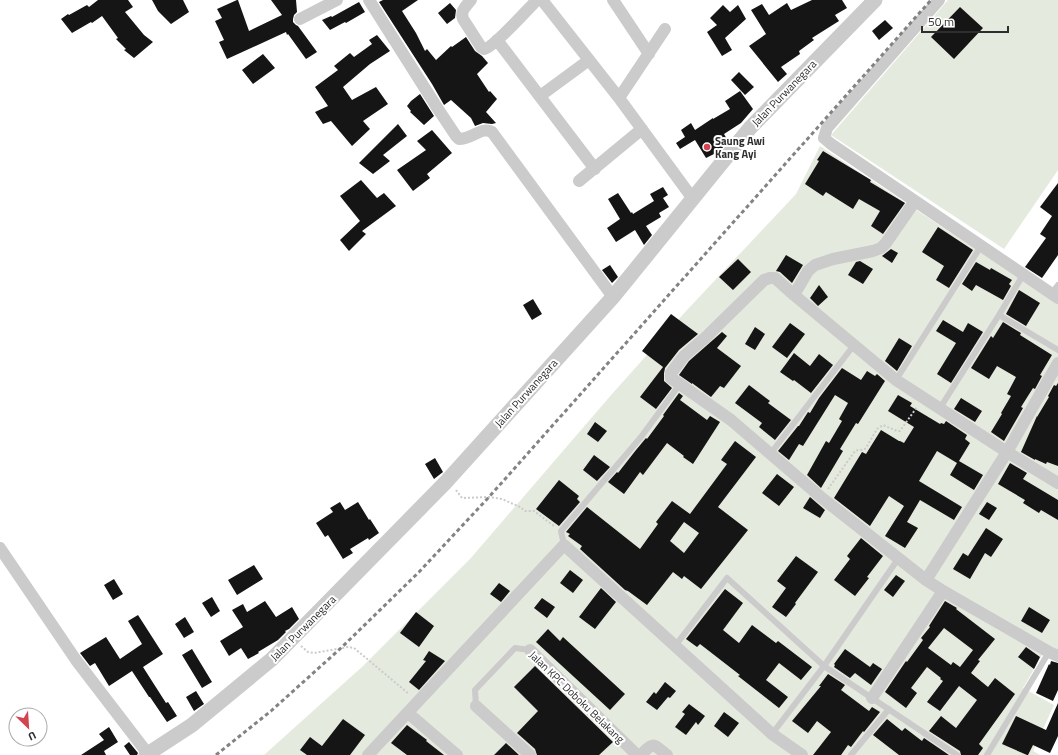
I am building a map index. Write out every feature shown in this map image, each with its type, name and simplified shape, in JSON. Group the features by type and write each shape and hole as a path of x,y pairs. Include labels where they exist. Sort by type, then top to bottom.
{"street":[{"path":"300,19 338,0"},
{"path":"369,0 456,136 459,139 464,139 484,130 489,130 492,132 613,297"},
{"path":"471,0 464,9 462,16 481,47 484,49 488,48 497,40 537,0"},
{"path":"542,0 619,98 693,200"},
{"path":"613,0 649,54"},
{"name":"Jalan Purwanegara","path":"147,754 192,725 272,660 448,480 613,297 750,128 875,0"},
{"path":"939,0 827,128 824,138 1023,274 1056,292"},
{"path":"619,98 666,29"},
{"path":"497,40 595,169"},
{"path":"540,96 589,60"},
{"path":"579,181 642,129"},
{"path":"794,294 808,271 815,265 881,248 915,201"},
{"path":"1054,654 926,580 822,498 731,420 671,378 670,375 684,356 764,280 775,278 896,380 1007,452 1058,483"},
{"path":"926,580 1007,452 1058,363"},
{"path":"368,755 564,545 772,734 802,755"},
{"path":"0,548 76,660 147,754"},
{"path":"872,698 943,591"},
{"name":"Jalan KPC Doboku Belakang","path":"530,650 637,755"},
{"name":"Jalan KPC Doboku Belakang","path":"476,706 530,755"},
{"path":"408,713 457,755"},
{"path":"641,755 649,746 652,745 656,746 667,755"}],"lane":[{"path":"896,380 981,246"},
{"path":"940,408 1023,274"},
{"path":"999,315 1058,350"},
{"path":"771,453 854,345"},
{"path":"564,545 562,531 641,437 680,384"},
{"path":"772,734 824,666 898,559"},
{"path":"675,646 727,578 824,666 956,755"},
{"name":"Jalan KPC Doboku Belakang","path":"476,706 475,690 515,648 530,650"},
{"path":"986,755 1054,654"},
{"path":"851,755 888,710"}],"path":[{"path":"822,498 854,452 857,450 864,450 866,448 877,428 883,425 900,431 923,397"},
{"path":"448,480 462,498 489,497 502,499 520,507 525,511 534,511 562,531"},
{"path":"293,639 308,652 314,653 348,647 354,648 418,702"}],"shaded area":[{"path":"948,0 1058,0 1058,170 1004,249 831,135"},
{"path":"820,146 1058,304 1058,651 1048,645 1023,688 1054,705 1033,751 1040,755 264,755 363,666 470,559 612,394 687,310 796,194"}],"building":[{"path":"98,0 128,0 133,7 125,12 144,35 153,42 134,58 124,50 126,49 116,39 118,38 102,16 72,33 61,19 87,5 89,7"},
{"path":"152,0 183,0 189,12 171,24 158,11"},
{"path":"237,0 249,31 282,15 271,0 296,0 297,12 294,15 293,22 298,26 317,52 306,59 286,32 227,59 219,42 224,40 215,21 222,18 217,9"},
{"path":"383,0 418,0 402,11 425,51 427,49 436,60 451,46 452,47 466,37 475,51 488,63 477,74 489,92 490,91 497,99 486,112 496,123 483,123 475,126 471,118 451,100 444,105 379,2"},
{"path":"812,0 842,0 847,8 835,15 839,21 812,38 814,40 799,51 800,54 781,67 787,74 778,82 749,46 766,34 751,10 762,4 769,15 787,3 791,10"},
{"path":"359,2 365,12 346,23 345,22 330,30 322,20 331,16 332,17"},
{"path":"450,3 456,10 455,18 447,24 438,13"},
{"path":"723,5 730,12 738,5 746,19 725,38 732,50 722,56 707,32 717,25 710,18"},
{"path":"960,7 983,28 954,59 931,37"},
{"path":"885,20 893,28 879,40 872,31"},
{"path":"377,35 390,51 370,64 343,87 352,100 376,87 388,104 363,121 370,129 352,146 331,121 323,124 315,112 328,106 315,87 338,70 334,66 350,53 354,57 372,44 369,40"},
{"path":"263,54 275,68 253,84 242,70"},
{"path":"739,72 754,87 745,95 731,80"},
{"path":"740,91 753,109 741,123 724,134 728,141 720,151 706,158 695,140 680,149 676,143 685,137 681,130 691,123 695,130 730,109 725,101"},
{"path":"420,94 434,116 424,125 410,112 411,111 407,106"},
{"path":"398,124 407,136 383,155 390,161 373,174 359,163"},
{"path":"432,130 452,153 427,174 430,178 413,191 397,170 426,150 417,141"},
{"path":"823,151 871,180 870,182 905,203 883,234 871,226 880,211 859,199 853,209 826,192 823,196 805,184 819,161 817,160"},
{"path":"361,180 377,198 384,193 396,206 362,231 366,234 349,251 340,240 360,221 340,196"},
{"path":"1058,183 1058,255 1042,278 1025,267 1046,238 1040,234 1052,216 1040,207"},
{"path":"663,187 668,195 663,198 669,207 659,213 661,217 646,226 652,235 644,245 635,230 616,242 607,228 620,219 608,199 618,193 633,214 654,201 650,194"},
{"path":"938,227 973,250 949,288 936,280 944,266 922,252"},
{"path":"891,249 898,253 892,263 882,256"},
{"path":"786,255 803,265 792,283 780,272 776,271"},
{"path":"738,259 751,272 733,290 719,277"},
{"path":"860,261 873,269 863,284 848,275 856,262"},
{"path":"976,262 990,270 991,268 1012,280 1009,284 1011,286 1003,300 976,285 972,291 962,284"},
{"path":"610,265 618,277 612,283 602,270"},
{"path":"819,285 828,297 818,306 810,298"},
{"path":"1019,290 1040,303 1026,326 1006,314"},
{"path":"533,299 542,314 532,320 523,305"},
{"path":"671,314 698,334 679,350 665,368 664,381 672,388 656,409 640,397 663,367 642,351"},
{"path":"943,320 963,332 968,323 983,332 951,383 937,374 956,343 936,331"},
{"path":"1003,322 1021,333 1020,335 1052,355 1040,375 1042,376 1035,389 1033,388 1021,407 1023,408 1004,441 991,432 1011,396 1007,394 1016,377 997,366 989,379 971,368 991,336 993,338"},
{"path":"790,323 805,334 787,358 772,347"},
{"path":"755,327 765,334 755,350 745,344"},
{"path":"722,332 727,336 717,348 741,366 724,388 720,386 711,397 679,375 689,361"},
{"path":"899,338 912,346 897,371 885,361"},
{"path":"794,353 810,366 819,354 833,365 811,393 794,380 793,381 780,372"},
{"path":"842,368 861,380 867,371 875,376 877,374 885,381 858,424 856,423 840,449 843,451 821,488 807,475 826,441 829,443 842,421 839,419 848,403 835,395 803,446 799,444 789,460 778,451 799,426 808,412 810,413 819,398"},
{"path":"1058,383 1058,466 1035,460 1021,452 1037,416 1049,397 1048,396 1054,385 1056,386"},
{"path":"749,385 770,401 768,403 791,420 775,440 759,427 762,423 735,403"},
{"path":"679,393 683,396 680,400 707,420 710,416 720,422 693,464 667,443 643,475 640,472 624,494 608,482 617,472 618,473 646,438 647,439"},
{"path":"898,395 912,403 910,406 940,424 944,424 946,421 967,435 965,439 970,443 959,461 983,475 974,490 950,475 957,463 937,451 919,481 962,507 954,520 920,500 907,522 918,528 905,548 885,536 904,506 889,496 870,526 834,498 862,452 866,454 881,430 904,443 914,427 888,411"},
{"path":"961,398 982,411 975,422 954,409"},
{"path":"595,422 607,431 598,442 587,434"},
{"path":"735,441 756,457 718,507 748,530 701,589 684,576 682,579 673,572 647,605 625,590 580,549 582,546 568,536 570,534 566,532 587,507 640,549 658,524 656,522 672,501 690,514 727,464 721,460","holes":["684,522 699,533 684,553 670,541"]},
{"path":"594,455 610,467 597,481 583,470"},
{"path":"435,458 443,472 434,479 425,464"},
{"path":"1010,463 1027,473 1023,479 1058,500 1058,520 1041,510 1039,513 1023,503 1025,500 998,484"},
{"path":"777,474 794,487 779,506 762,493"},
{"path":"559,480 579,496 577,499 580,502 559,526 536,509"},
{"path":"810,497 825,510 820,518 803,508"},
{"path":"340,502 345,510 358,502 379,533 369,540 368,538 350,549 353,553 343,559 328,535 325,537 316,523 333,512 330,508"},
{"path":"987,502 997,508 989,520 979,514"},
{"path":"986,528 1003,539 991,557 985,553 970,579 953,569 963,553 968,556"},
{"path":"861,538 883,556 855,596 834,580 850,559 847,556"},
{"path":"796,556 818,572 786,617 772,607 786,588 777,581"},
{"path":"254,565 263,579 237,595 228,580"},
{"path":"570,570 583,580 573,593 560,583"},
{"path":"896,575 905,581 893,597 884,590"},
{"path":"114,579 123,594 113,600 104,585"},
{"path":"499,583 510,591 501,602 490,594"},
{"path":"601,588 616,602 595,629 579,617"},
{"path":"725,589 743,603 723,630 739,643 752,625 776,643 778,641 812,667 801,680 779,663 766,680 788,697 779,708 700,644 697,647 686,639"},
{"path":"212,597 220,611 211,617 202,603"},
{"path":"542,598 555,607 547,618 534,608"},
{"path":"265,601 276,617 292,607 299,619 285,631 286,632 278,640 248,659 241,648 229,656 220,641 243,627 232,610 243,604 247,612"},
{"path":"945,601 957,608 956,609 995,639 978,660 980,661 971,673 988,687 995,678 1015,694 979,744 983,748 978,755 961,755 960,751 929,731 941,716 956,728 977,700 959,686 940,711 927,702 943,681 927,667 911,688 917,693 906,708 885,692 906,661 907,662 923,640 921,638 930,627 929,626","holes":["944,628 973,650 960,667 953,662 951,665 928,648"]},
{"path":"1029,607 1050,620 1042,633 1021,621"},
{"path":"416,612 434,626 419,647 400,633"},
{"path":"138,615 163,654 143,667 166,703 168,702 177,716 167,722 132,671 109,686 95,663 90,666 80,653 106,637 120,659 142,644 128,621"},
{"path":"185,617 194,632 184,638 175,624"},
{"path":"548,629 560,641 563,637 625,694 610,710 536,642"},
{"path":"1026,647 1040,657 1034,669 1018,657"},
{"path":"192,649 212,682 202,688 182,655"},
{"path":"845,649 870,667 873,663 882,669 871,685 855,673 850,678 834,667 834,664"},
{"path":"429,651 445,661 419,690 409,682 426,661 423,660"},
{"path":"1051,661 1058,663 1058,690 1053,701 1036,693"},
{"path":"535,666 613,742 599,755 537,755 535,749 517,733 538,711 514,687"},
{"path":"828,674 845,685 841,690 869,711 872,707 880,712 851,747 848,745 841,755 813,755 831,732 817,721 808,733 792,721 821,686 819,686"},
{"path":"665,682 676,691 670,698 668,697 657,710 646,702 654,692 656,694"},
{"path":"196,691 204,704 194,711 186,697"},
{"path":"1058,703 1058,736 1050,753 1033,745 1027,755 1002,744 1016,716 1046,730"},
{"path":"689,704 705,716 698,725 696,722 686,735 675,727 685,714 682,712"},
{"path":"724,712 739,723 728,737 714,726"},
{"path":"343,719 365,735 350,755 307,755 300,750 310,737 322,746"},
{"path":"887,719 902,731 905,728 922,741 924,738 949,755 899,755 873,735"},
{"path":"407,725 444,755 407,755 391,743"},
{"path":"109,727 118,742 104,751 106,755 81,755 104,740 99,734"},
{"path":"129,742 138,753 137,755 130,755 124,746"},
{"path":"506,743 519,755 494,755"}],"railway":[{"path":"216,755 271,711 341,648 419,572 489,497 931,0"}],"place":[{"name":"Saung Awi Kang Ayi","path":"707,147"}]}
